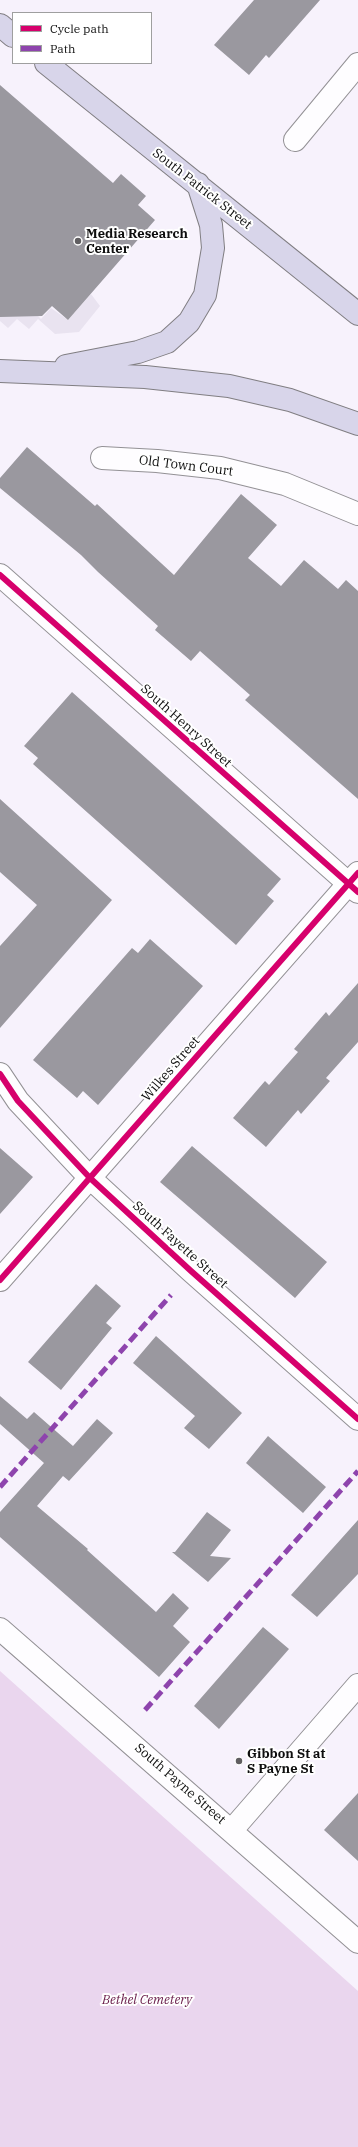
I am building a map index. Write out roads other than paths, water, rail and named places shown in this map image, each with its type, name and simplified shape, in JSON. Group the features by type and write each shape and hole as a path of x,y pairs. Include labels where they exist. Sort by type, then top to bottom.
{"highway":[{"path":"0,25 12,35"},
{"name":"South Patrick Street","path":"47,64 112,118 198,184 358,314"},
{"path":"37,373 97,359 138,352 167,342 189,322 205,295 213,248 211,225 198,184"},
{"path":"0,371 145,377 229,386 290,400 358,424"}],"street":[{"path":"295,140 358,64"},
{"name":"Old Town Court","path":"102,458 158,461 220,468 285,484 358,514"},
{"name":"South Henry Street","path":"0,575 355,883"},
{"name":"Wilkes Street","path":"0,1280 355,883"},
{"name":"South Fayette Street","path":"0,1074 18,1102 90,1178 191,1271 358,1419"},
{"name":"South Payne Street","path":"0,1629 232,1830 358,1942"},
{"path":"232,1830 358,1685"}],"place":[{"name":"Media Research Center","path":"78,241"},
{"name":"Gibbon St at S Payne St","path":"239,1761"}],"park label":[{"name":"Bethel Cemetery","path":"147,2000"}]}
